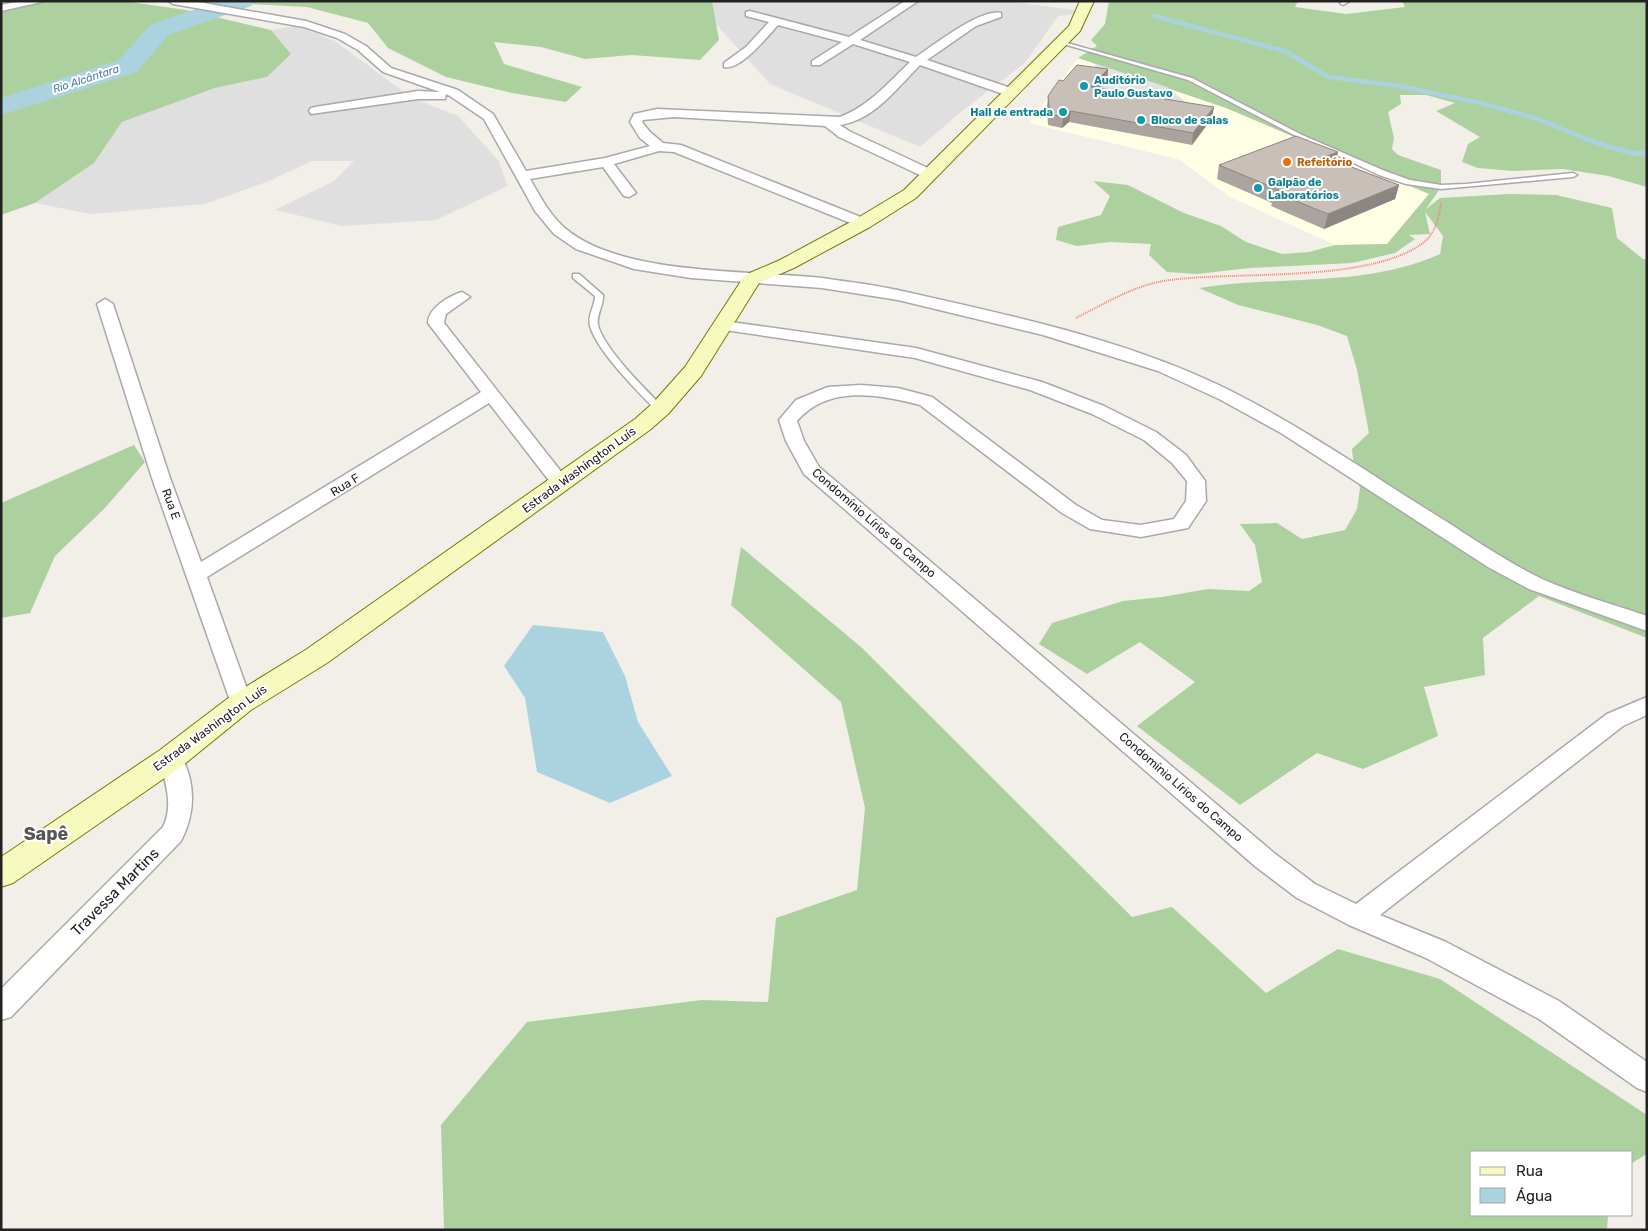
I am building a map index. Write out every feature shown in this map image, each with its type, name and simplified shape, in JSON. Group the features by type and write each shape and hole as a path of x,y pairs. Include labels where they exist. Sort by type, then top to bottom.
{"street":[{"path":"1,8 41,1"},
{"path":"172,1 306,24 326,30 354,42 387,70 454,93 469,101 489,117 540,208 559,231 581,246 634,264 691,273 822,283 898,295 1048,332 1164,368 1225,396 1287,429 1495,562 1536,584 1647,624"},
{"path":"816,63 913,1"},
{"path":"752,279 787,264 863,223 910,194 1062,42 1074,28 1087,1"},
{"path":"750,14 774,22 854,40 919,60 1010,92"},
{"path":"659,148 644,135 636,122 638,117 657,113 674,113 828,122 851,117 874,104 919,60 972,24 996,15"},
{"path":"728,65 746,52 774,22"},
{"path":"315,111 418,95 469,101"},
{"path":"828,122 844,134 929,174"},
{"path":"522,176 606,162 659,148 676,148 863,223"},
{"path":"606,162 630,193"},
{"name":"Estrada Washington Luís","path":"1,874 171,758 241,703 318,656 561,483 660,409 694,371 752,279"},
{"path":"462,297 437,313 436,323 561,483"},
{"name":"Rua E","path":"105,304 161,478 197,574 241,703"},
{"name":"Condomínio Lírios do Campo","path":"724,326 916,353 1036,386 1098,410 1150,436 1180,459 1196,481 1196,501 1181,524 1141,532 1097,525 1069,509 926,401 892,392 834,391 802,404 788,420 795,441 812,470 1265,860 1306,891 1358,917 1436,950 1549,1010 1647,1079"},
{"name":"Rua F","path":"197,574 491,394"},
{"path":"1358,917 1615,720 1647,705"},
{"name":"Travessa Martins","path":"1,1008 172,834 180,821 183,808 171,758"}],"lane":[{"path":"1062,42 1190,79 1300,136 1382,173 1409,182 1441,187 1494,184 1573,175"},
{"path":"576,276 599,295 600,302 593,323 597,334 637,386 660,409"}],"path":[{"path":"1048,332 1137,288 1169,280 1346,268 1402,256 1425,242 1441,213 1441,187"}],"shaded area":[{"path":"695,1 1006,1 1090,12 1058,16 1025,63 962,111 920,147 770,84"},
{"path":"297,26 335,41 412,98 458,116 498,160 508,186 436,220 342,226 275,210 334,181 354,161 312,161 269,181 205,204 91,214 35,203 94,163 122,122 215,88 267,77 291,54 271,30"},
{"path":"1078,58 1226,108 1429,194 1387,244 1335,245 1230,197 1178,159 1029,123"},
{"path":"1096,64 1167,87 1194,109 1091,98 1106,80 1087,77"}],"green space":[{"path":"54,1 124,1 186,10 271,30 291,54 267,77 215,88 122,122 94,163 35,203 1,215 1,11"},
{"path":"194,1 712,1 719,40 700,60 631,55 585,59 541,47 494,42 504,64 582,87 566,102 512,93 446,77 388,48 368,23 307,7"},
{"path":"1109,1 1298,1 1295,7 1346,14 1405,7 1402,1 1647,1 1647,187 1608,176 1563,169 1513,171 1478,168 1462,162 1468,144 1480,137 1436,111 1455,103 1426,95 1400,95 1401,104 1388,112 1394,138 1392,149 1398,155 1441,170 1441,187 1426,209 1440,198 1509,194 1556,195 1612,208 1617,238 1643,259 1647,259 1647,638 1539,596 1483,638 1485,675 1424,687 1438,736 1363,769 1317,753 1240,805 1137,726 1195,682 1140,642 1087,674 1039,644 1052,623 1123,601 1208,589 1249,591 1262,582 1255,545 1240,524 1277,523 1302,539 1345,530 1357,509 1360,488 1354,470 1352,449 1369,433 1357,370 1347,336 1317,325 1238,305 1199,288 1229,284 1321,279 1382,272 1411,265 1440,254 1443,236 1425,212 1430,234 1409,235 1415,239 1395,253 1352,263 1249,268 1197,274 1167,272 1149,255 1151,244 1110,242 1077,246 1056,240 1058,227 1101,215 1110,196 1093,181 1128,185 1184,213 1221,226 1246,242 1282,254 1309,252 1335,245 1387,244 1429,194 1226,108 1078,58 1097,46 1091,40 1105,24"},
{"path":"134,445 145,462 104,509 55,556 30,613 1,618 1,503"},
{"path":"741,547 861,647 1132,917 1172,907 1266,993 1338,949 1440,979 1647,1115 1647,1154 1633,1162 1633,1151 1470,1151 1470,1216 1608,1216 1607,1230 444,1230 441,1125 527,1022 702,1000 768,1002 776,918 857,890 865,808 841,702 731,605"}],"water":[{"path":"533,625 603,632 625,676 638,722 672,776 610,803 537,772 525,698 504,666"}],"building":[{"path":"1077,65 1108,69 1091,87 1214,107 1193,133 1071,111 1063,117 1050,114 1048,96 1059,80 1063,81"},
{"path":"1296,136 1338,152 1325,157 1399,185 1328,214 1274,192 1279,190 1219,165"}],"waterway":[{"name":"Rio Alcântara","path":"1,107 128,66 159,30 243,1"},
{"path":"1154,16 1284,51 1329,77 1399,86 1481,103 1538,119 1586,139 1623,151"},
{"path":"1619,149 1631,153 1647,153"}],"place":[{"name":"Auditório Paulo Gustavo","path":"1084,86"},
{"name":"Hall de entrada","path":"1063,112"},
{"name":"Bloco de salas","path":"1141,120"},
{"name":"Refeitório","path":"1287,162"},
{"name":"Galpão de Laboratórios","path":"1258,188"}],"district":[{"name":"Sapê","path":"46,834"}]}
